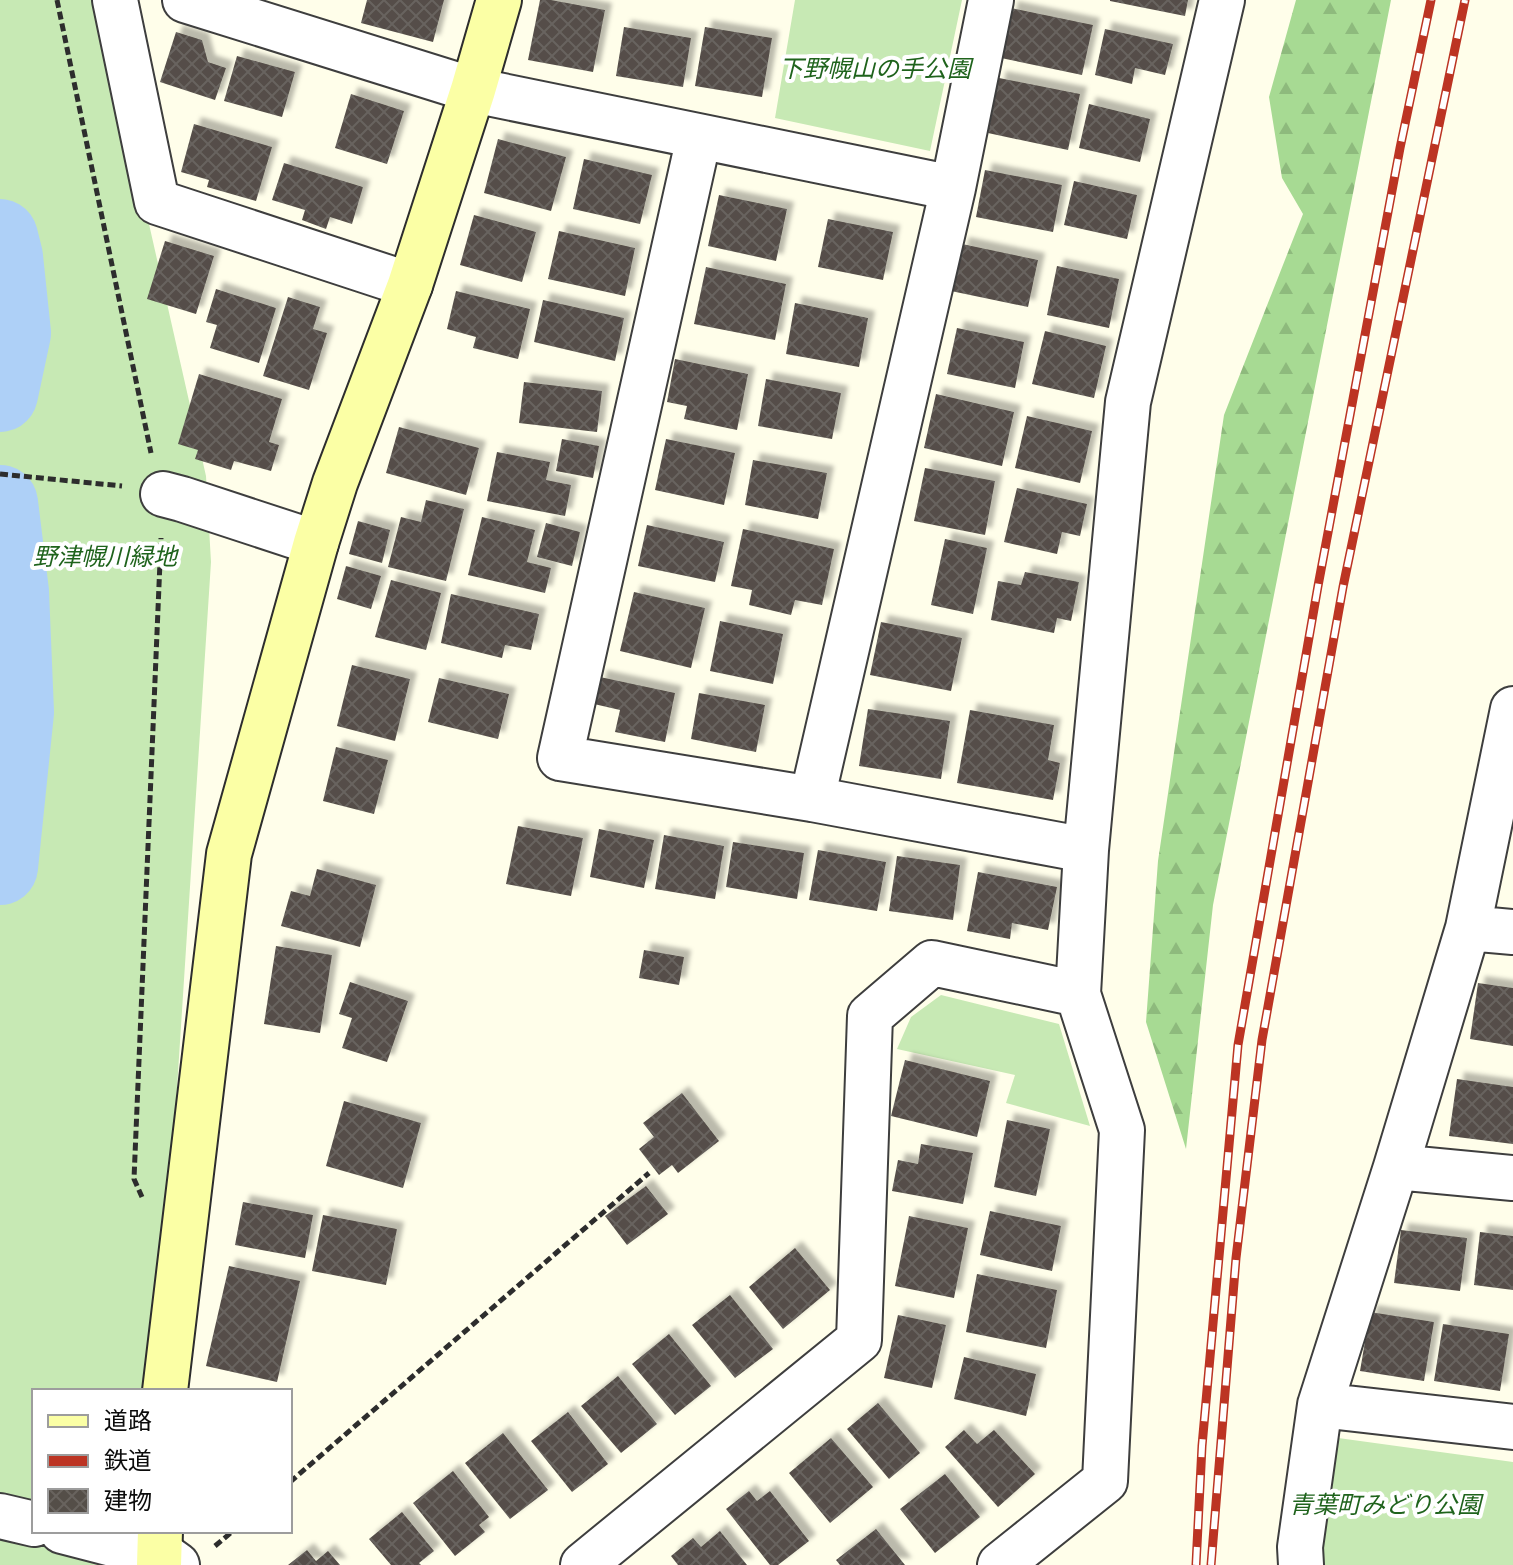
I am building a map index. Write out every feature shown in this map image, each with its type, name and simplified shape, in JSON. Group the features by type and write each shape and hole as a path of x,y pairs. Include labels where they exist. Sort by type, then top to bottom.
{"street":[{"path":"115,0 157,202 410,285"},
{"path":"185,0 473,90 953,188"},
{"path":"165,1389 229,854 316,543 335,483 410,285 499,0"},
{"path":"812,799 953,188 991,0"},
{"path":"1000,1565 1105,1481 1122,1130 1078,994 1086,850 1128,402 1222,0"},
{"path":"699,137 560,758 812,799 1086,850"},
{"path":"145,490 316,543"},
{"path":"1301,1565 1300,1547 1320,1405 1468,928 1513,709"},
{"path":"1468,928 1513,932"},
{"path":"583,1565 859,1340 870,1016 932,963 1078,994"},
{"path":"1396,1167 1513,1178"},
{"path":"1320,1405 1513,1427"},
{"path":"0,1516 32,1524"},
{"path":"83,1536 164,1553"}],"path":[{"path":"57,0 147,438 134,1179 146,1208"},
{"path":"0,474 145,490"},
{"path":"292,1480 649,1173"}],"green space":[{"name":"野津幌川緑地","path":"0,0 102,0 130,140 206,476 211,562 171,1181 153,1389 32,1389 32,1533 138,1565 0,1565"},
{"name":"下野幌山の手公園","path":"795,0 962,0 930,151 775,118"},
{"path":"1296,0 1391,0 1213,905 1186,1149 1146,1022 1158,861 1224,415 1303,214 1282,178 1269,97"},
{"path":"941,995 1059,1024 1090,1126 1006,1103 1015,1075 897,1049 911,1017"},
{"name":"青葉町みどり公園","path":"1331,1437 1513,1462 1513,1565 1320,1565"}],"building":[{"path":"367,0 444,0 433,42 361,23"},
{"path":"540,0 605,10 593,72 528,60"},
{"path":"1110,0 1188,0 1185,16"},
{"path":"1011,8 1093,25 1082,75 1001,58"},
{"path":"624,27 691,38 683,87 616,76"},
{"path":"705,27 772,38 762,97 695,86"},
{"path":"1105,29 1173,44 1165,75 1135,68 1132,84 1095,75"},
{"path":"176,32 202,40 208,62 226,68 215,100 160,82"},
{"path":"237,56 295,72 282,117 224,101"},
{"path":"999,78 1080,94 1068,150 988,133"},
{"path":"351,94 404,111 387,164 335,148"},
{"path":"1089,104 1150,119 1140,162 1079,148"},
{"path":"194,124 272,147 256,201 207,187 209,180 181,172"},
{"path":"498,139 566,157 551,211 484,193"},
{"path":"584,159 652,175 640,224 573,209"},
{"path":"284,163 363,187 352,224 330,217 326,229 302,220 305,210 272,200"},
{"path":"985,170 1062,185 1053,232 976,217"},
{"path":"1074,181 1137,195 1127,239 1064,225"},
{"path":"719,195 787,209 776,261 708,246"},
{"path":"474,215 536,232 522,282 460,265"},
{"path":"828,219 893,232 883,280 818,267"},
{"path":"559,231 635,248 625,296 548,279"},
{"path":"165,241 214,256 196,314 147,299"},
{"path":"962,244 1038,260 1028,307 951,291"},
{"path":"1057,266 1119,279 1109,328 1047,315"},
{"path":"706,267 786,284 775,340 694,324"},
{"path":"216,289 276,308 259,363 210,348 217,325 206,322"},
{"path":"456,291 530,309 518,359 473,348 476,337 447,329"},
{"path":"288,297 320,307 313,329 327,333 309,390 263,376"},
{"path":"543,300 624,318 615,361 534,342"},
{"path":"795,303 868,318 859,367 786,354"},
{"path":"957,328 1024,342 1015,388 947,374"},
{"path":"1045,331 1106,346 1094,398 1032,384"},
{"path":"675,359 748,374 737,430 684,419 687,406 667,402"},
{"path":"199,374 282,399 269,442 279,445 271,471 234,461 231,470 195,459 198,450 178,444"},
{"path":"766,379 841,393 832,439 758,426"},
{"path":"524,382 602,391 597,432 519,423"},
{"path":"936,394 1014,412 1002,466 924,448"},
{"path":"1027,416 1092,431 1080,483 1015,468"},
{"path":"399,427 479,448 466,495 386,473"},
{"path":"562,439 599,446 593,478 556,471"},
{"path":"666,439 735,453 724,505 655,490"},
{"path":"497,452 550,462 546,480 571,485 565,516 487,501"},
{"path":"753,460 827,473 818,519 745,505"},
{"path":"925,468 995,481 985,535 914,521"},
{"path":"1017,488 1087,504 1080,536 1062,532 1057,554 1004,542"},
{"path":"426,500 464,509 446,581 388,567 401,517 421,522"},
{"path":"482,517 535,530 527,562 551,568 545,593 468,575"},
{"path":"358,521 390,530 382,563 349,554"},
{"path":"546,523 580,532 572,566 537,557"},
{"path":"647,525 724,542 715,582 638,566"},
{"path":"743,529 834,549 822,605 795,600 791,615 749,605 752,590 731,586"},
{"path":"945,539 987,548 973,614 931,605"},
{"path":"346,566 381,576 371,609 337,599"},
{"path":"1025,572 1079,582 1071,621 1057,618 1054,633 991,620 998,581 1021,585"},
{"path":"391,580 441,593 426,650 375,637"},
{"path":"634,592 705,608 691,668 620,651"},
{"path":"451,594 539,614 531,650 505,645 502,658 441,643"},
{"path":"720,621 783,634 773,684 710,671"},
{"path":"881,622 962,638 951,691 870,675"},
{"path":"352,665 410,679 395,741 337,726"},
{"path":"600,677 675,693 665,742 615,732 620,710 594,704"},
{"path":"439,678 509,694 498,739 428,722"},
{"path":"699,693 765,705 756,752 691,739"},
{"path":"868,709 950,721 941,779 859,766"},
{"path":"970,710 1054,725 1048,760 1060,763 1053,800 957,783"},
{"path":"336,747 388,760 374,814 323,801"},
{"path":"518,826 583,838 571,896 506,884"},
{"path":"599,829 654,840 644,888 590,877"},
{"path":"664,835 724,846 715,899 655,889"},
{"path":"733,842 804,853 797,899 726,887"},
{"path":"818,850 886,862 877,911 809,900"},
{"path":"897,856 960,865 953,920 889,911"},
{"path":"317,869 376,885 360,947 281,926 291,891 310,896"},
{"path":"978,872 1057,887 1048,930 1012,923 1010,939 967,931"},
{"path":"276,946 332,955 320,1033 264,1024"},
{"path":"644,950 684,957 679,985 639,978"},
{"path":"350,982 408,1001 387,1062 342,1048 352,1018 339,1014"},
{"path":"1478,983 1513,988 1513,1046 1470,1039"},
{"path":"905,1060 990,1081 977,1137 891,1116"},
{"path":"1457,1079 1513,1087 1513,1144 1449,1136"},
{"path":"682,1093 719,1141 678,1173 672,1165 659,1175 639,1149 654,1137 643,1123"},
{"path":"344,1101 421,1123 403,1188 326,1166"},
{"path":"1007,1120 1050,1129 1036,1196 994,1187"},
{"path":"921,1144 973,1153 963,1204 892,1191 898,1160 918,1164"},
{"path":"646,1186 668,1214 627,1245 605,1216"},
{"path":"243,1202 313,1215 305,1258 235,1245"},
{"path":"990,1211 1061,1226 1052,1271 980,1255"},
{"path":"323,1215 397,1229 386,1285 312,1271"},
{"path":"909,1216 968,1228 954,1298 895,1286"},
{"path":"1401,1230 1467,1238 1460,1291 1394,1283"},
{"path":"1480,1232 1513,1236 1513,1290 1474,1285"},
{"path":"795,1248 830,1290 783,1329 749,1287"},
{"path":"229,1266 300,1281 277,1382 206,1366"},
{"path":"977,1274 1057,1290 1046,1348 966,1332"},
{"path":"730,1295 773,1349 735,1378 692,1325"},
{"path":"1370,1312 1434,1322 1424,1381 1360,1371"},
{"path":"898,1315 946,1325 932,1388 884,1378"},
{"path":"1443,1324 1509,1334 1500,1391 1434,1381"},
{"path":"669,1334 711,1386 675,1415 632,1364"},
{"path":"964,1357 1036,1374 1026,1416 954,1399"},
{"path":"618,1376 657,1424 621,1453 581,1406"},
{"path":"878,1403 920,1453 889,1479 847,1429"},
{"path":"568,1412 608,1464 572,1492 531,1441"},
{"path":"964,1430 977,1444 994,1430 1035,1474 998,1507 945,1447"},
{"path":"503,1433 548,1490 510,1519 465,1463"},
{"path":"831,1438 873,1487 830,1523 789,1473"},
{"path":"453,1471 489,1517 479,1525 485,1532 455,1556 413,1503"},
{"path":"945,1474 980,1517 935,1553 900,1509"},
{"path":"749,1491 757,1501 770,1491 809,1541 778,1565 770,1565 726,1509"},
{"path":"402,1512 434,1551 419,1563 421,1565 391,1565 369,1539"},
{"path":"876,1529 905,1565 840,1565 836,1560"},
{"path":"720,1531 747,1565 678,1565 671,1556 693,1538 701,1547"},
{"path":"307,1550 316,1561 328,1551 340,1565 288,1565"}],"waterway":[{"path":"0,237 13,333 0,394"},
{"path":"0,503 11,592 16,712 0,867"}],"railway":[{"path":"1196,1565 1202,1446 1238,1045 1318,586 1400,148 1431,0"},
{"path":"1211,1565 1236,1258 1262,1040 1343,587 1465,0"}]}
